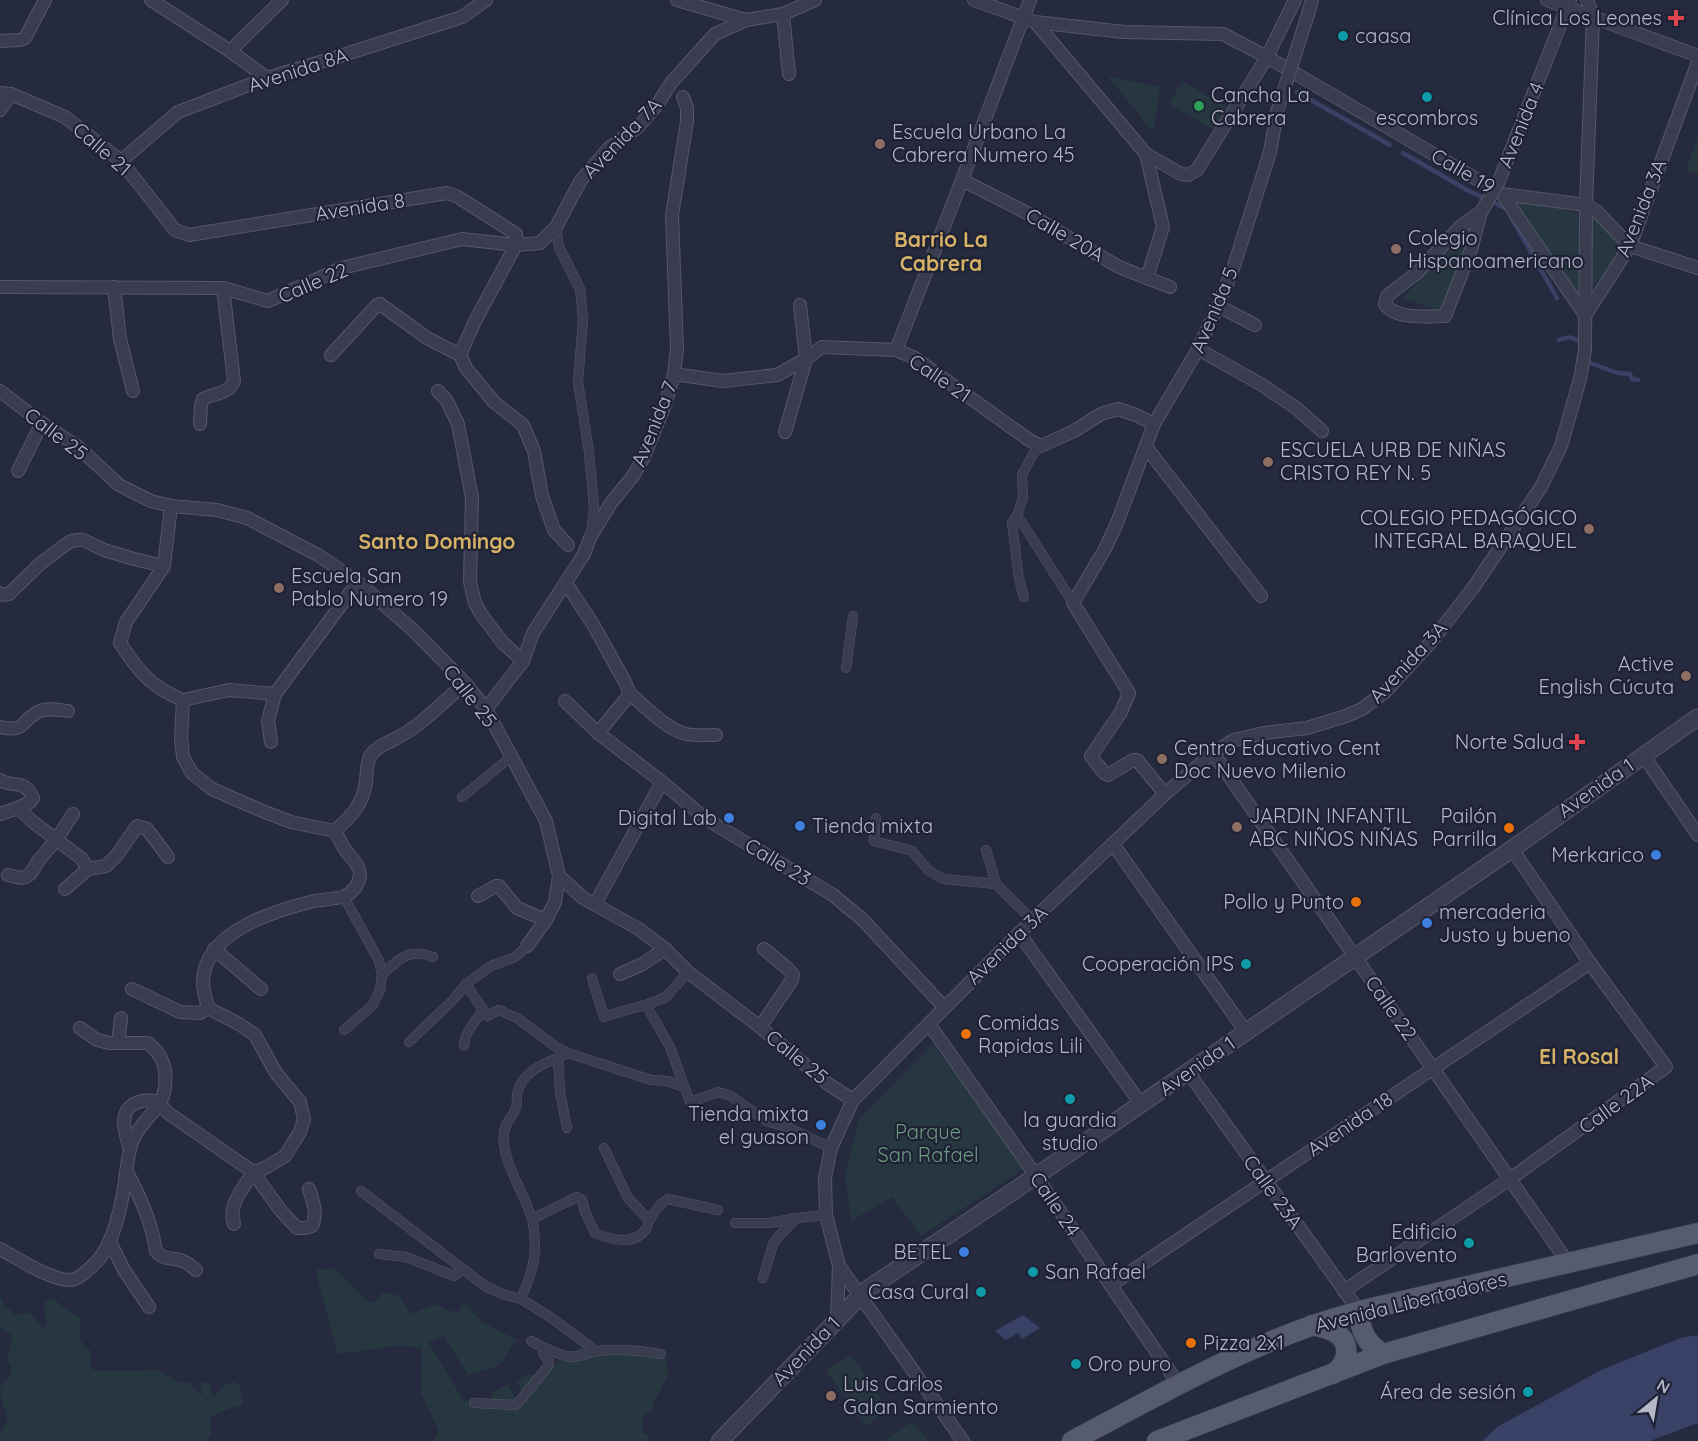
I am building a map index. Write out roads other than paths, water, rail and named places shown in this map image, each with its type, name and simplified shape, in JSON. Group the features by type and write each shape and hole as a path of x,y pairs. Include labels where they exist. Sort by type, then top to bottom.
{"main road":[{"name":"Avenida Libertadores","path":"1072,1441 1179,1385 1312,1325 1359,1311 1698,1233"},
{"name":"Avenida Libertadores","path":"1157,1441 1383,1354 1698,1264"},
{"path":"1359,1311 1364,1337 1372,1347 1383,1354"},
{"path":"1312,1325 1338,1334 1346,1346 1346,1359 1333,1374"}],"street":[{"path":"0,40 25,38 45,0"},
{"path":"151,0 267,78"},
{"path":"230,51 282,0"},
{"name":"Avenida 8A","path":"121,161 178,112 267,78 462,17 486,0"},
{"path":"677,0 746,20 783,14 815,0"},
{"name":"Calle 19","path":"974,0 1029,20 1124,32 1224,34 1268,57 1502,194 1586,205"},
{"path":"896,350 962,180 1029,20 1030,0"},
{"path":"1029,20 1146,154 1181,174 1188,175 1197,170 1268,57 1295,0"},
{"name":"Avenida 5","path":"1073,603 1105,549 1154,424 1198,349 1233,269 1270,152 1277,112 1312,0"},
{"path":"1547,0 1569,4 1593,16 1698,56"},
{"path":"1585,315 1586,205 1593,16 1587,0"},
{"name":"Avenida 4","path":"1484,208 1460,227 1418,272 1388,297 1385,304 1388,309 1414,316 1445,316 1471,250 1484,208 1499,181 1569,4"},
{"path":"783,14 789,74"},
{"name":"Avenida 7A","path":"516,245 540,243 556,227 580,180 609,148 638,127 657,105 671,83 715,34 746,20"},
{"name":"Avenida 3A","path":"837,1320 839,1266 826,1215 825,1178 831,1148 854,1100 1032,920 1213,753 1234,740 1264,733 1307,728 1346,717 1362,709 1385,692 1431,642 1473,588 1541,488 1560,446 1580,379 1585,350 1585,315 1630,246 1698,62"},
{"path":"0,110 5,93"},
{"name":"Calle 21","path":"5,93 65,117 121,161 175,230 183,234"},
{"name":"Avenida 7","path":"486,709 523,661 533,633 584,554 590,538 611,503 633,476 644,457 665,405 674,374 677,349 672,215 687,122 687,108 682,96"},
{"path":"1146,154 1163,227 1147,278"},
{"name":"Calle 20A","path":"962,180 1027,213 1119,267 1170,287"},
{"name":"Avenida 8","path":"183,234 189,235 447,193 458,197 516,234 516,245"},
{"path":"1502,194 1585,315"},
{"path":"1586,205 1596,211 1630,246 1698,268"},
{"path":"556,227 559,247 580,289 584,320 578,382 589,452 594,508 590,538"},
{"name":"Calle 22","path":"0,287 223,288 268,302 342,268 462,239 516,245"},
{"path":"460,355 475,321 516,245"},
{"path":"114,287 120,339 133,391"},
{"path":"200,424 203,399 227,391 234,381 223,288"},
{"path":"331,355 376,305 380,304 427,338 460,355 466,368 494,402 523,426 534,451 542,496 554,530 568,545"},
{"path":"785,432 806,359 800,304"},
{"path":"1218,306 1255,325"},
{"name":"Calle 21","path":"674,374 723,381 777,375 822,347 896,350 915,358 1029,440 1041,446"},
{"path":"1198,349 1262,385 1296,408 1322,431"},
{"name":"Calle 25","path":"0,391 77,446 119,485 151,501 171,506 217,510 247,518 318,555 358,582 413,630 465,682 486,709 546,821 559,876 583,898 639,929 665,949 688,972 760,1027 828,1084 854,1100"},
{"path":"438,391 447,401 458,424 472,498 470,582 475,603 503,643 523,661"},
{"path":"1024,597 1019,579 1012,524 1023,497 1022,475 1034,452 1101,414 1118,409 1154,424"},
{"path":"18,471 42,423"},
{"path":"1146,447 1262,596"},
{"path":"171,506 164,566 126,622 120,643 146,678 169,695 183,700 229,690 275,694"},
{"path":"1012,524 1021,521 1129,693 1122,712 1091,756 1108,775 1133,760 1137,760 1166,794"},
{"path":"0,593 4,596 9,594 41,563 69,542 76,540 83,540 104,550 164,566"},
{"path":"271,742 268,720 275,694 358,582"},
{"path":"566,583 594,626 630,694 670,726 684,733 716,735"},
{"path":"846,668 853,616"},
{"path":"335,831 354,813 363,794 372,753 417,724 465,682"},
{"path":"598,733 630,694"},
{"path":"183,700 181,738 183,758 192,773 212,789 260,810 291,822 335,831 346,851 356,862 360,873 358,885 345,897 316,901 268,916 246,925 225,939 214,949 207,963 203,982 208,1008"},
{"name":"Calle 23","path":"565,700 598,733 706,819 833,895 863,920 944,1007"},
{"path":"0,727 20,728 40,710 68,711"},
{"name":"Avenida 1","path":"720,1441 860,1294 1512,849 1698,717"},
{"name":"Calle 22","path":"1213,753 1569,1264"},
{"path":"1643,755 1698,835"},
{"path":"462,797 512,756"},
{"path":"0,780 20,784 33,795 30,802 0,814"},
{"path":"596,904 662,782"},
{"path":"18,808 81,858 88,869"},
{"path":"8,875 26,877 56,840 73,814"},
{"path":"876,818 874,841 912,851 929,872 943,879 996,884"},
{"path":"65,889 88,869 106,866 117,855 136,826 147,829 168,857"},
{"path":"1113,844 1246,1032"},
{"name":"Calle 22A","path":"1344,1291 1510,1179 1666,1067 1590,963 1512,849"},
{"path":"986,850 996,884 1032,920"},
{"path":"409,1042 453,1000 466,984 491,966 514,957 527,946 546,920 555,902 559,876"},
{"path":"478,896 499,886 517,908 546,920"},
{"path":"344,1030 373,1005 380,990 382,975 373,948 345,897"},
{"path":"1019,933 1141,1104"},
{"path":"214,949 261,988"},
{"path":"620,974 640,965 665,949"},
{"path":"760,1027 792,980 793,975 764,949"},
{"path":"382,975 397,961 410,954 422,953 433,957"},
{"name":"Avenida 18","path":"1111,1286 1590,963"},
{"path":"592,978 604,1017 666,997 688,972"},
{"path":"466,984 487,1016 499,1010 517,1018 556,1047 568,1053 651,1080 668,1081 684,1087"},
{"path":"132,989 180,1012 200,1013 208,1008"},
{"path":"646,1005 670,1047 690,1102 718,1092 731,1096 766,1120 787,1127 831,1148"},
{"path":"208,1008 255,1035 276,1073 300,1102 304,1119 300,1132 285,1156 253,1172 233,1204 234,1224"},
{"path":"464,1046 468,1033 483,1010"},
{"path":"120,1043 121,1018"},
{"name":"Calle 24","path":"929,1024 1179,1385"},
{"path":"0,1249 53,1276 71,1280 82,1275 94,1265 110,1242 124,1194 134,1136 160,1104 165,1090 166,1069 160,1054 148,1043 109,1043 97,1040 80,1028"},
{"path":"521,1299 534,1263 532,1219 513,1176 505,1147 505,1128 517,1106 517,1094 522,1081 540,1065 568,1053"},
{"path":"558,1058 560,1092 567,1128"},
{"name":"Calle 23A","path":"1188,1072 1359,1311"},
{"path":"130,1149 124,1117 134,1104 150,1101 160,1104 168,1113 253,1172 281,1211 297,1228 312,1226 316,1218 309,1189"},
{"path":"604,1148 628,1198 650,1220"},
{"path":"127,1172 138,1191 156,1251 163,1257 188,1263 196,1270"},
{"path":"361,1191 485,1286 521,1299 596,1351"},
{"path":"532,1219 577,1197 582,1200 595,1233 629,1241 637,1238 663,1202 668,1199 718,1209"},
{"path":"735,1223 770,1223 826,1215"},
{"path":"763,1278 773,1244 796,1218"},
{"path":"110,1242 124,1270 149,1307"},
{"path":"379,1254 406,1257 454,1276 463,1269"},
{"name":"Avenida 3A","path":"839,1266 860,1294"},
{"path":"860,1294 963,1441"},
{"path":"531,1341 567,1356 578,1356 596,1351 639,1350 661,1354"},
{"path":"474,1403 514,1405 518,1403 549,1365 543,1353 546,1349"}],"water":[{"path":"1023,1315 1040,1328 1022,1339 1018,1333 1006,1340 995,1331"},
{"path":"1698,1335 1698,1423 1650,1441 1482,1441 1497,1427 1601,1370 1680,1338"}],"waterway":[{"path":"1297,92 1390,145"},
{"path":"1403,153 1467,190 1507,209"},
{"path":"1511,217 1557,298"},
{"path":"1559,340 1569,337 1578,341"},
{"path":"1586,359 1585,361 1617,373 1630,374 1632,379 1638,380"}],"place":[{"name":"Clínica Los Leones","path":"1676,18"},
{"name":"caasa","path":"1343,36"},
{"name":"escombros","path":"1427,97"},
{"name":"Cancha La Cabrera","path":"1199,106"},
{"name":"Escuela Urbano La Cabrera Numero 45","path":"880,144"},
{"name":"Colegio Hispanoamericano","path":"1396,249"},
{"name":"ESCUELA URB DE NIÑAS CRISTO REY N. 5","path":"1268,462"},
{"name":"COLEGIO PEDAGÓGICO INTEGRAL BARAQUEL","path":"1589,529"},
{"name":"Escuela San Pablo Numero 19","path":"279,588"},
{"name":"Active English Cúcuta","path":"1686,676"},
{"name":"Norte Salud","path":"1577,742"},
{"name":"Centro Educativo Cent Doc Nuevo Milenio","path":"1162,759"},
{"name":"Digital Lab","path":"729,818"},
{"name":"Tienda mixta","path":"800,826"},
{"name":"JARDIN INFANTIL ABC NIÑOS NIÑAS","path":"1237,827"},
{"name":"Pailón Parrilla","path":"1509,828"},
{"name":"Merkarico","path":"1656,855"},
{"name":"Pollo y Punto","path":"1356,902"},
{"name":"mercaderia Justo y bueno","path":"1427,923"},
{"name":"Cooperación IPS","path":"1246,964"},
{"name":"Comidas Rapidas Lili","path":"966,1034"},
{"name":"la guardia studio","path":"1070,1099"},
{"name":"Tienda mixta el guason","path":"821,1125"},
{"name":"Edificio Barlovento","path":"1469,1243"},
{"name":"BETEL","path":"964,1252"},
{"name":"San Rafael","path":"1033,1272"},
{"name":"Casa Cural","path":"981,1292"},
{"name":"Pizza 2x1","path":"1191,1343"},
{"name":"Oro puro","path":"1076,1364"},
{"name":"Área de sesión","path":"1528,1392"},
{"name":"Luis Carlos Galan Sarmiento","path":"831,1396"}],"district":[{"name":"Barrio La Cabrera","path":"941,252"},
{"name":"Santo Domingo","path":"437,542"},
{"name":"El Rosal","path":"1579,1057"}],"park label":[{"name":"Parque San Rafael","path":"928,1144"}]}
